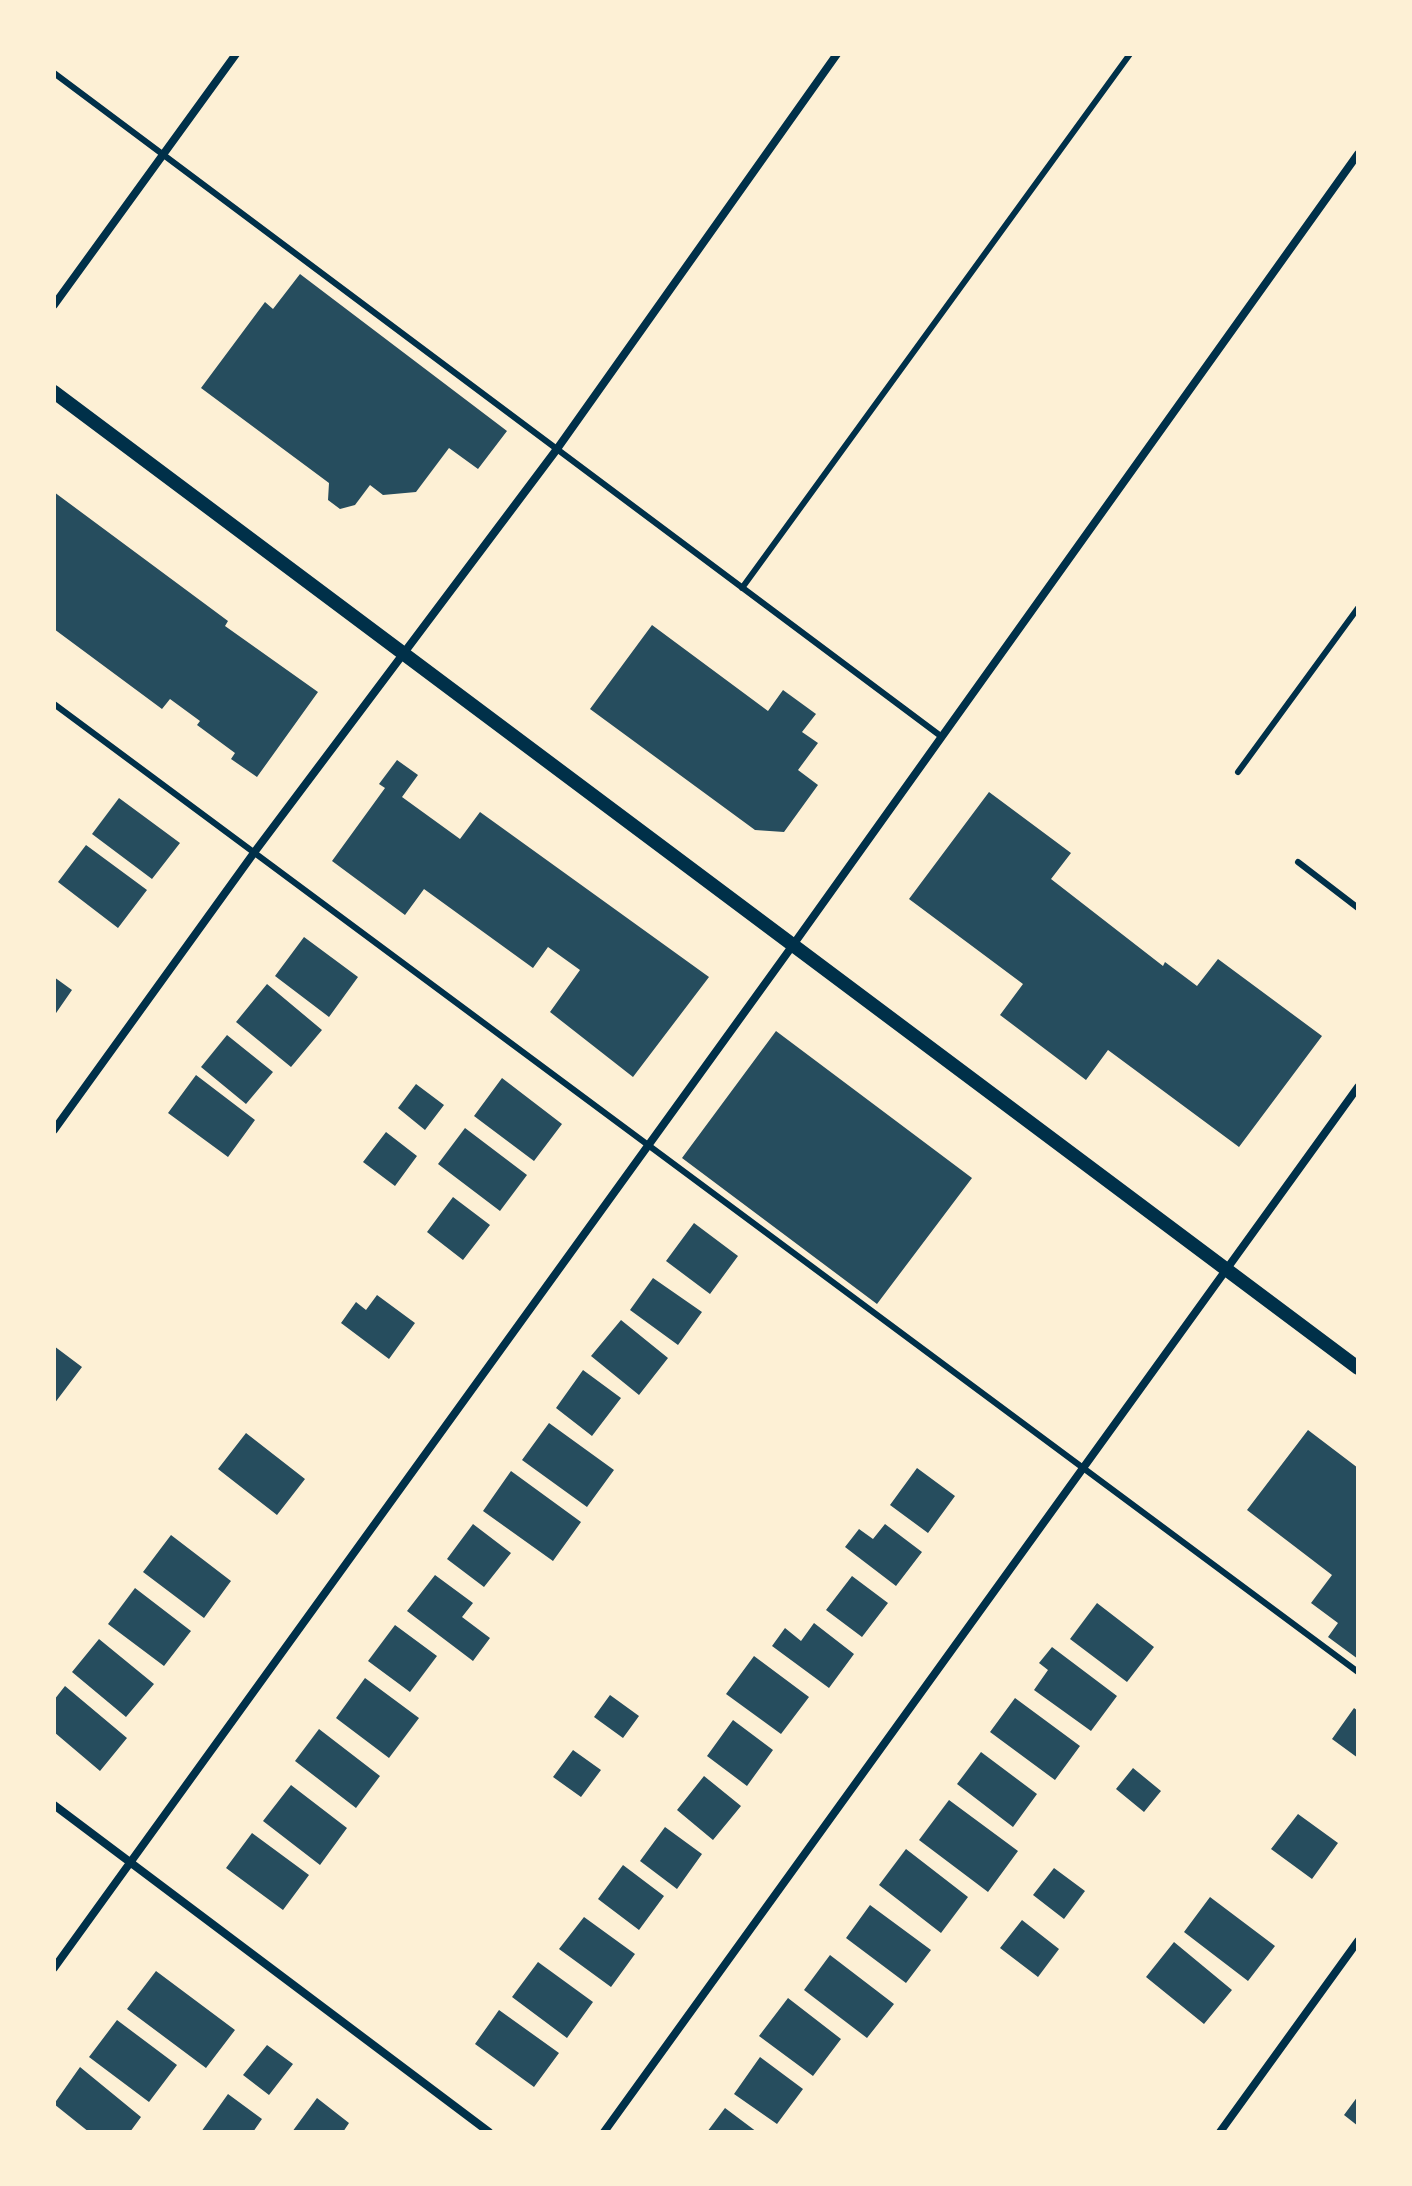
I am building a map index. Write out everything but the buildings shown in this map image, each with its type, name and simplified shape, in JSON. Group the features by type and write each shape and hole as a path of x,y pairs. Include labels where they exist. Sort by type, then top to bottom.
{"street":[{"path":"54,305 236,54"},
{"path":"54,1130 256,850 557,449 837,54"},
{"path":"54,1968 793,945 1358,154"},
{"path":"54,392 1358,1368"},
{"path":"604,2132 1358,1087"},
{"path":"54,1805 489,2132"},
{"path":"1220,2132 1358,1941"}],"lane":[{"path":"742,588 1130,54"},
{"path":"54,73 942,737"},
{"path":"1238,772 1358,608"},
{"path":"54,704 256,850 1083,1471 1358,1672"},
{"path":"1298,862 1358,908"}]}
